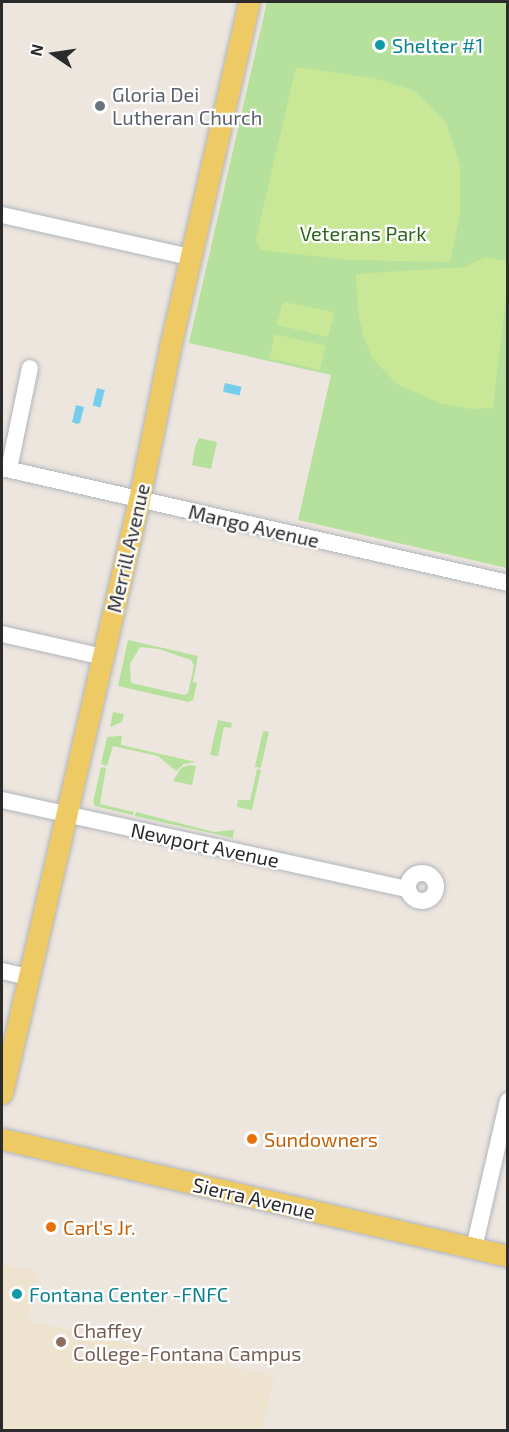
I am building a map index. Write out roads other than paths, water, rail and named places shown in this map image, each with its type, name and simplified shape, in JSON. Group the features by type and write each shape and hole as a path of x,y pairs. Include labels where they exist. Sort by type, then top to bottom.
{"main road":[{"name":"Merrill Avenue","path":"2,1093 140,500 190,257 249,2"},
{"name":"Sierra Avenue","path":"2,1139 507,1256"}],"street":[{"path":"2,215 190,257"},
{"path":"5,468 30,368"},
{"name":"Mango Avenue","path":"5,468 507,583"},
{"path":"2,634 103,657"},
{"name":"Newport Avenue","path":"2,800 408,889"},
{"path":"2,970 29,977"},
{"path":"474,1248 507,1101"}],"water":[{"path":"225,383 242,387 240,396 223,392"},
{"path":"97,388 105,390 100,407 93,405"},
{"path":"76,405 84,407 80,423 77,424 72,422"}],"place":[{"name":"Shelter #1","path":"380,45"},
{"name":"Gloria Dei Lutheran Church","path":"100,106"},
{"name":"Sundowners","path":"252,1139"},
{"name":"Carl's Jr.","path":"51,1227"},
{"name":"Fontana Center -FNFC","path":"17,1294"},
{"name":"Chaffey College-Fontana Campus","path":"61,1342"}],"park label":[{"name":"Veterans Park","path":"363,233"}]}
